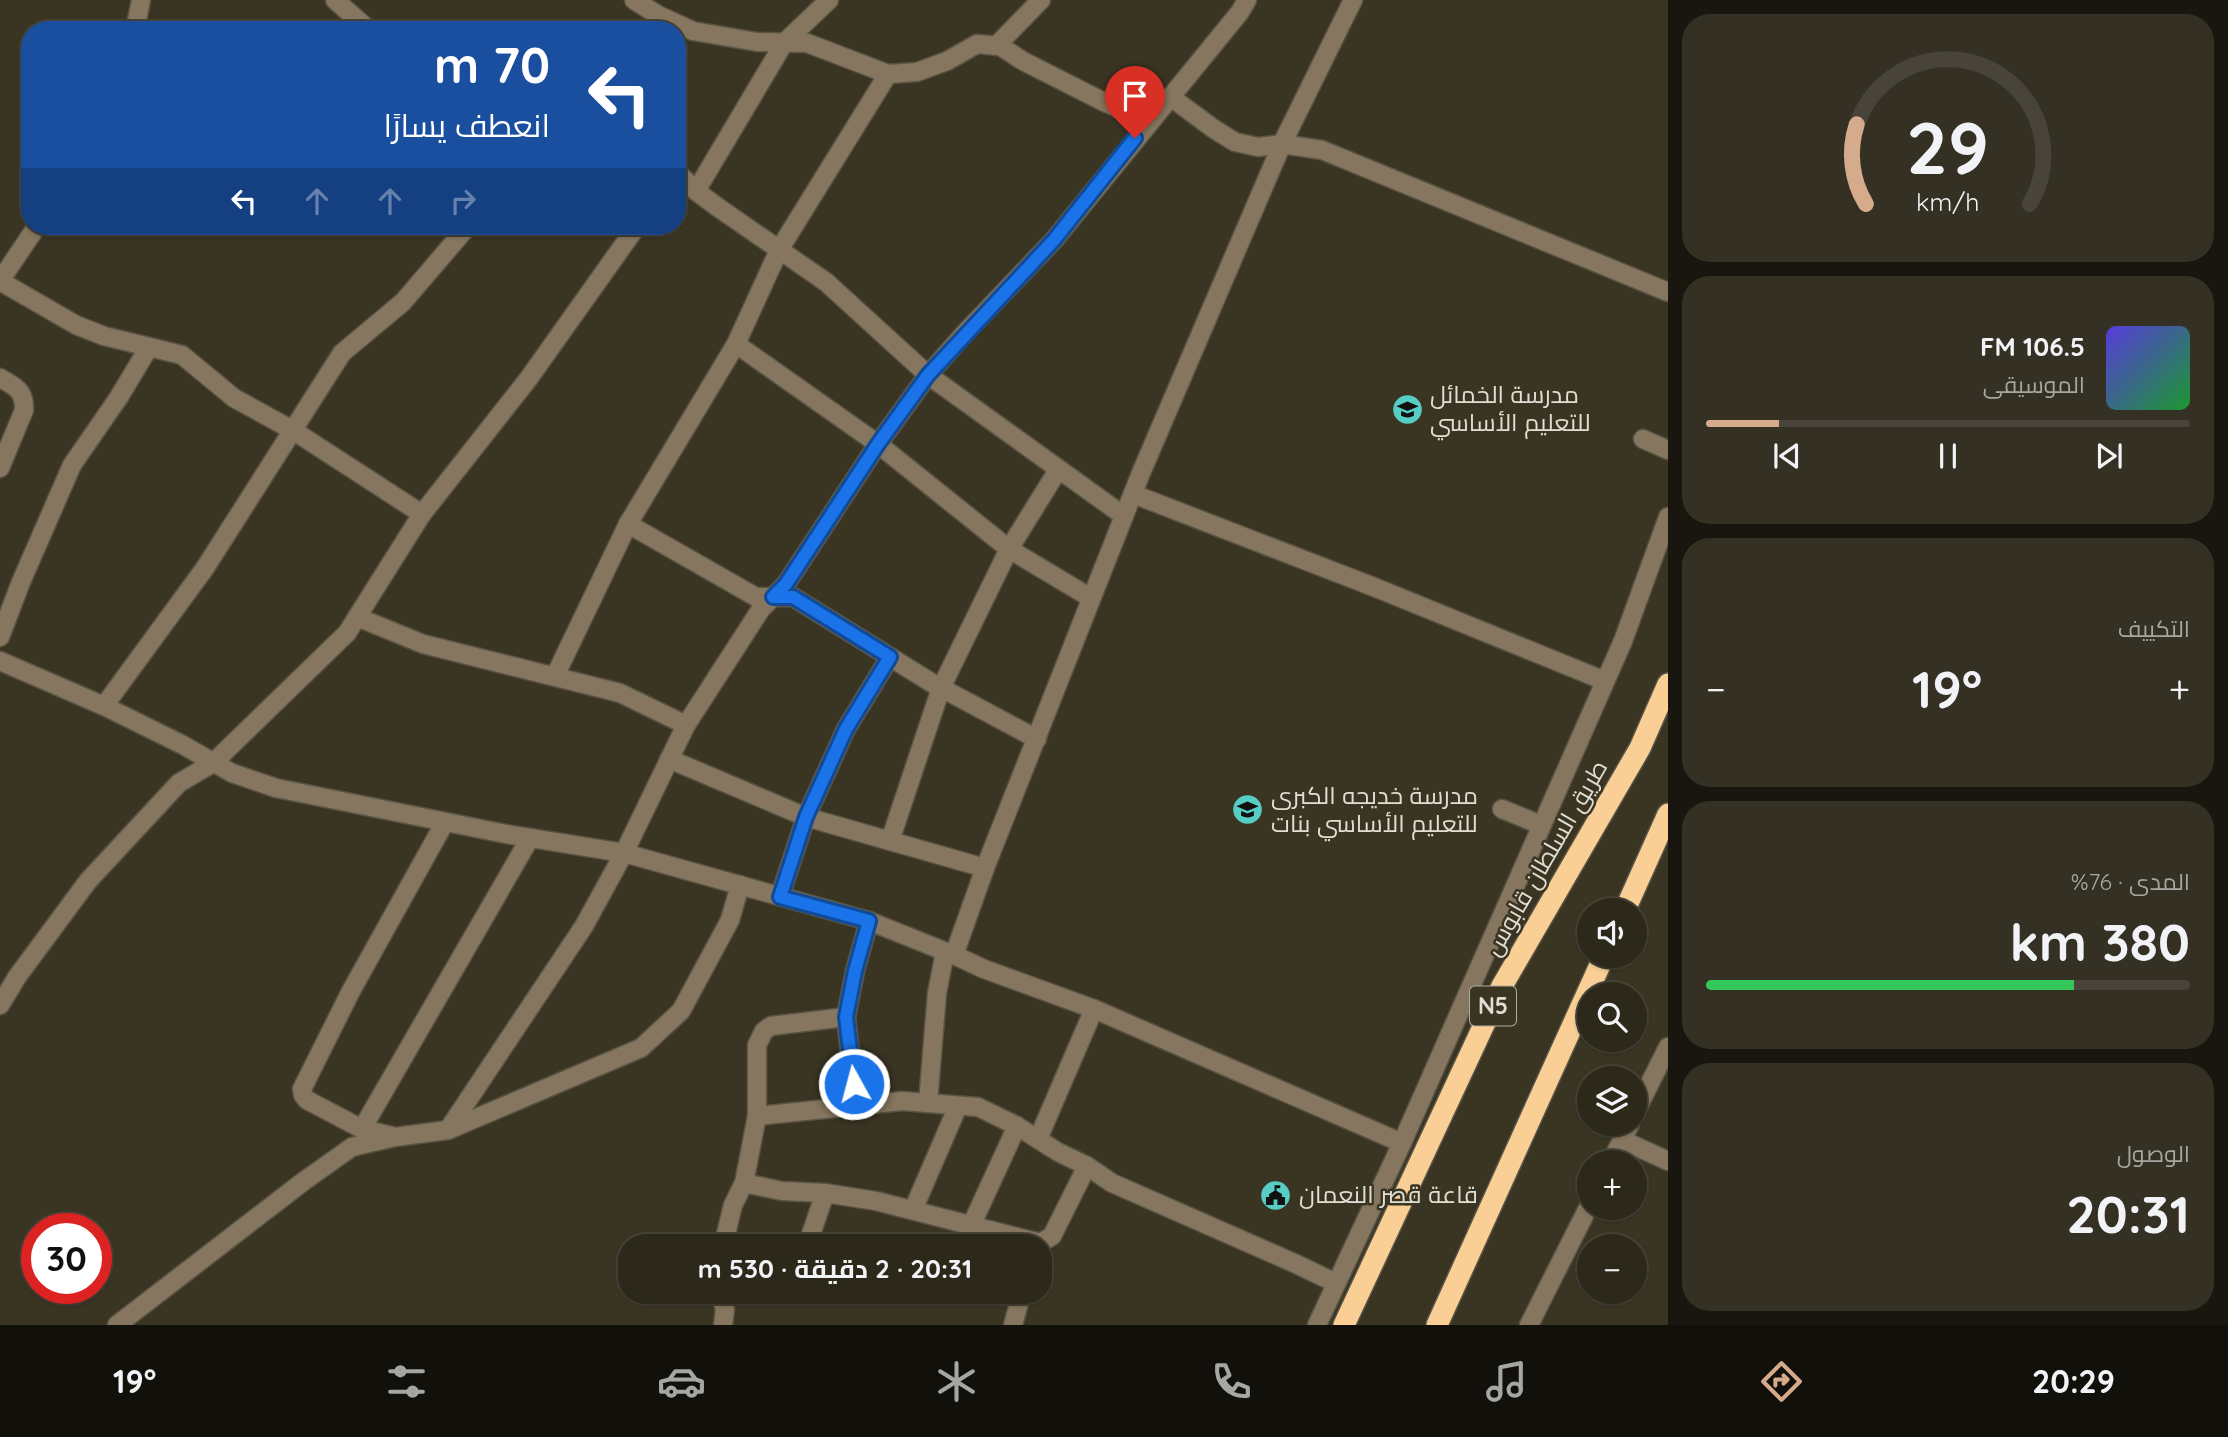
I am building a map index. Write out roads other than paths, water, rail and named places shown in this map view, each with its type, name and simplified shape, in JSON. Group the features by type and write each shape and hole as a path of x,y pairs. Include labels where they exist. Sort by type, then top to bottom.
{"highway":[{"name":"طريق السلطان قابوس","path":"1345,1325 1502,986 1640,748 1668,684"},
{"path":"1630,898 1668,814"},
{"path":"1437,1325 1599,968"}],"street":[{"path":"335,0 359,21"},
{"path":"634,0 671,21"},
{"path":"696,191 784,43 829,0"},
{"path":"996,46 1041,0"},
{"path":"928,1103 936,992 950,953 1133,494 1282,144 1353,0"},
{"path":"448,1130 584,926 624,853 686,725 761,609 786,584 878,444 928,375 1054,240 1149,122 1172,98 1240,12 1245,1"},
{"path":"136,21 137,2"},
{"path":"686,28 757,42 807,43 888,74 917,72 947,61 977,44 1000,46 1023,61 1149,122"},
{"path":"555,676 628,524 736,344 779,250 888,74"},
{"path":"1172,98 1214,130 1235,142 1258,147 1282,144 1322,150 1668,292"},
{"path":"686,181 696,191 826,282 928,375 1124,516"},
{"path":"31,235 0,281 76,325 104,336 182,355 234,398 294,431 422,514"},
{"path":"104,706 205,568 342,354 403,302 460,235"},
{"path":"0,1005 17,977 89,881 179,783 213,763 347,633 422,514 529,378 632,235"},
{"path":"736,344 878,444 1009,549 1091,598"},
{"path":"0,637 72,466 149,347"},
{"path":"0,378 20,391 24,403 24,410 0,468"},
{"path":"1643,439 1668,450"},
{"path":"890,841 942,688 1009,549 1058,470"},
{"path":"1133,494 1374,587 1605,681"},
{"path":"1317,1325 1402,1143 1623,640 1668,517"},
{"path":"628,524 756,597 793,597 942,688 1037,739"},
{"path":"357,617 424,644 620,693 686,725"},
{"path":"780,897 806,817 846,729 890,657"},
{"path":"0,661 104,706 232,773 276,788 530,838 624,853 869,921 950,953 984,970 1094,1009 1402,1143"},
{"path":"669,759 806,817 985,868"},
{"path":"1502,810 1541,825"},
{"path":"395,1137 362,1129 307,1100 302,1089 351,991 445,822"},
{"path":"362,1129 530,838"},
{"path":"117,1325 352,1147 395,1137 448,1130 641,1048 681,1011 730,920 740,885"},
{"path":"856,1106 846,1017 869,921"},
{"path":"1038,1139 1094,1009"},
{"path":"726,1234 733,1205 744,1183 757,1116 757,1045 764,1031 771,1026 846,1017"},
{"path":"1647,1089 1668,1048"},
{"path":"757,1116 902,1101 978,1107 1017,1126 1112,1183 1336,1283"},
{"path":"913,1210 958,1105"},
{"path":"972,1224 1017,1126"},
{"path":"1617,1150 1624,1136"},
{"path":"1622,1140 1668,1161"},
{"path":"1052,1236 1087,1166"},
{"path":"744,1183 782,1191 825,1193 876,1201 1004,1234"},
{"path":"811,1234 825,1193"},
{"path":"1529,1325 1582,1220"},
{"path":"723,1304 723,1325"},
{"path":"1013,1325 1019,1304"}],"place":[{"name":"مدرسة الخمائل للتعليم الأساسي","path":"1407,409"},
{"name":"مدرسة خديجه الكبرى للتعليم الأساسي بنات","path":"1248,810"},
{"name":"قاعة قصر النعمان","path":"1276,1195"}]}
